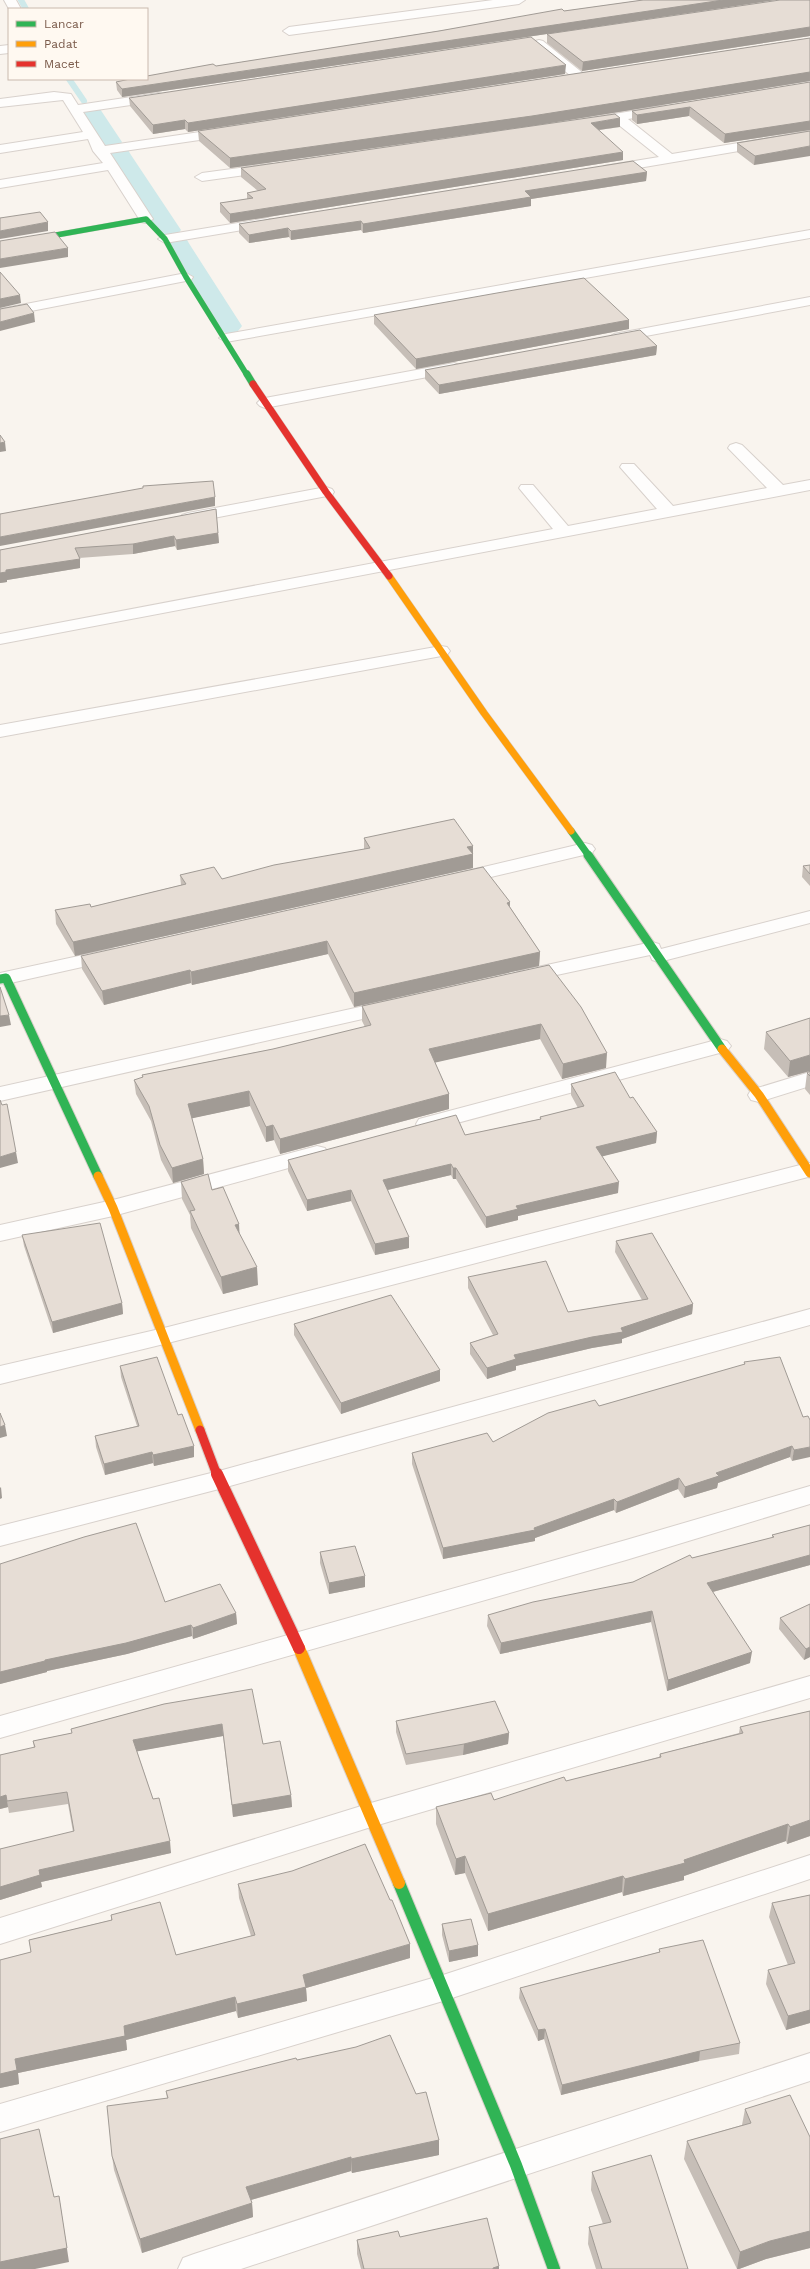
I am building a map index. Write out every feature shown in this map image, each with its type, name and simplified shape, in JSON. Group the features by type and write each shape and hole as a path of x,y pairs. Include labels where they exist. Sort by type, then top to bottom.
{"street":[{"path":"289,31 519,0"},
{"path":"549,37 529,40 580,77"},
{"path":"565,79 596,74"},
{"path":"0,103 60,93 74,109 146,220 165,238 186,277 226,338 265,403 326,492 382,566 440,651 585,849 720,1046 759,1095 809,1172 164,1336 0,1375"},
{"path":"74,109 168,95"},
{"path":"578,124 671,108"},
{"path":"617,117 670,159"},
{"path":"100,151 242,129"},
{"path":"0,149 90,135"},
{"path":"600,170 810,135"},
{"path":"0,184 110,166"},
{"path":"202,177 280,166"},
{"path":"0,245 146,220"},
{"path":"165,238 280,220"},
{"path":"226,338 810,234"},
{"path":"0,312 186,277"},
{"path":"601,341 810,301"},
{"path":"265,403 468,366"},
{"path":"736,448 779,491"},
{"path":"628,467 669,512"},
{"path":"0,639 810,485"},
{"path":"526,488 564,532"},
{"path":"171,521 326,492"},
{"path":"0,731 440,651"},
{"path":"438,884 585,849"},
{"path":"504,981 655,952 810,917"},
{"path":"130,951 3,978 55,1082 113,1208 219,1480 296,1642 371,1815 516,2165 554,2269"},
{"path":"0,1094 411,1002"},
{"path":"405,1130 720,1046"},
{"path":"759,1095 810,1080"},
{"path":"0,1233 113,1208 336,1148"},
{"path":"0,1536 219,1480 810,1317"},
{"path":"0,1727 296,1642 619,1552 810,1495"},
{"path":"0,1931 371,1815 810,1687"},
{"path":"0,2118 443,1988 810,1868"},
{"path":"194,2269 516,2165 810,2067"}],"building":[{"path":"643,0 723,0 122,89 116,82 125,80 148,80 148,76 213,64 216,66 439,31 562,9 564,11"},
{"path":"780,0 810,0 810,27 583,62 547,34"},
{"path":"531,37 566,65 188,123 185,120 153,125 129,98"},
{"path":"810,38 810,72 532,116 230,158 198,131"},
{"path":"810,82 810,121 725,134 690,107 637,115 632,111"},
{"path":"615,114 620,118 591,123 623,152 230,214 220,203 253,198 247,193 266,189 241,168"},
{"path":"810,131 810,146 755,156 737,143"},
{"path":"633,161 647,172 525,191 531,197 363,224 361,221 291,231 288,228 249,235 239,224"},
{"path":"40,212 48,222 0,231 0,218"},
{"path":"55,232 68,248 0,259 0,241"},
{"path":"0,272 20,295 0,299"},
{"path":"584,278 629,320 416,359 374,315 497,293"},
{"path":"27,304 34,313 0,322 0,309"},
{"path":"640,330 657,346 439,385 425,370"},
{"path":"0,435 5,442 0,443"},
{"path":"213,481 215,497 0,537 0,514 143,488 143,486"},
{"path":"216,509 218,533 176,540 174,536 133,544 75,548 80,559 6,570 6,572 0,573 0,550"},
{"path":"454,819 473,846 467,847 473,854 73,942 55,910 90,904 91,907 186,884 180,875 214,867 222,879 274,865 370,848 364,838"},
{"path":"810,865 810,874 803,866"},
{"path":"483,867 510,902 507,903 540,952 354,993 327,941 191,972 190,970 102,991 81,956"},
{"path":"549,965 581,1007 607,1053 563,1064 541,1024 429,1049 449,1094 280,1139 273,1125 266,1127 249,1091 188,1104 203,1159 172,1168 160,1145 149,1106 134,1080 143,1077 142,1075 273,1049 371,1025 362,1006"},
{"path":"0,987 9,1015 0,1016"},
{"path":"810,1018 810,1055 790,1061 766,1032"},
{"path":"615,1072 630,1098 633,1097 657,1132 596,1147 619,1182 516,1206 518,1209 486,1217 456,1168 453,1168 451,1164 383,1180 409,1237 375,1244 351,1190 307,1200 288,1160 456,1115 465,1135 541,1119 540,1117 584,1106 571,1084"},
{"path":"0,1100 2,1105 7,1104 16,1152 0,1157"},
{"path":"208,1174 212,1190 223,1187 239,1224 235,1225 257,1267 221,1277 190,1211 195,1210 181,1182"},
{"path":"100,1223 122,1303 52,1322 22,1235"},
{"path":"652,1233 693,1304 621,1328 623,1332 592,1337 514,1355 516,1359 487,1368 470,1343 498,1334 468,1277 546,1261 568,1312 648,1299 616,1241"},
{"path":"391,1295 440,1370 341,1403 294,1324"},
{"path":"157,1357 178,1415 182,1414 194,1446 153,1455 152,1452 104,1464 95,1436 139,1426 120,1366"},
{"path":"780,1357 803,1417 808,1416 810,1420 810,1447 794,1450 792,1446 716,1473 719,1476 685,1487 679,1478 617,1502 614,1499 534,1528 535,1530 443,1548 412,1453 487,1433 493,1442 548,1413 595,1400 599,1406 745,1364 744,1362"},
{"path":"0,1413 5,1425 0,1427"},
{"path":"136,1523 165,1602 220,1584 236,1613 193,1628 191,1625 126,1643 45,1660 0,1672 0,1564 84,1537"},
{"path":"810,1525 810,1555 707,1583 752,1652 668,1680 652,1611 501,1643 488,1615 533,1602 633,1582 690,1555 692,1558 774,1537 772,1535"},
{"path":"355,1546 365,1576 329,1583 320,1552"},
{"path":"810,1604 810,1647 806,1649 780,1618"},
{"path":"252,1689 263,1744 280,1741 291,1795 232,1805 222,1724 133,1740 153,1799 159,1798 170,1841 39,1870 40,1875 0,1887 0,1849 74,1831 67,1792 7,1801 6,1795 0,1797 0,1755 35,1747 33,1741 72,1733 71,1729 164,1704"},
{"path":"495,1701 509,1733 464,1744 406,1754 396,1721"},
{"path":"810,1711 810,1820 790,1827 788,1824 684,1860 685,1863 625,1879 623,1876 488,1914 465,1856 456,1859 436,1807 491,1793 494,1800 564,1777 566,1781 661,1757 660,1754 743,1733 740,1727"},
{"path":"365,1844 390,1900 392,1900 410,1944 303,1975 306,1987 237,2004 235,1997 124,2026 125,2036 15,2059 17,2070 0,2074 0,1960 31,1952 29,1940 112,1920 111,1915 160,1902 176,1955 255,1935 238,1884 292,1871"},
{"path":"810,1895 810,2010 788,2016 768,1970 795,1963 772,1903"},
{"path":"471,1919 478,1945 449,1951 442,1924"},
{"path":"703,1940 740,2043 700,2051 562,2085 545,2029 538,2030 520,1988 660,1952 659,1949"},
{"path":"390,2035 416,2094 426,2092 439,2140 351,2159 351,2157 246,2187 252,2203 140,2239 112,2156 107,2106 168,2098 166,2091 296,2058 297,2060 356,2047"},
{"path":"790,2095 810,2137 810,2231 770,2241 740,2252 687,2141 751,2123 745,2109"},
{"path":"39,2129 54,2197 59,2196 67,2248 0,2262 0,2139"},
{"path":"651,2155 688,2269 602,2269 589,2227 611,2222 592,2172"},
{"path":"487,2218 499,2266 493,2269 364,2269 357,2240 398,2231 400,2237"}],"waterway":[{"path":"21,0 25,8"},
{"path":"70,80 84,101"},
{"path":"92,114 111,142"},
{"path":"120,155 169,230"},
{"path":"178,245 229,326"}],"traffic: fast":[{"path":"0,245 146,219 165,239 186,277 253,384"},
{"path":"571,831 722,1049"},
{"path":"0,979 6,978 98,1176"},
{"path":"399,1883 516,2165 554,2269"}],"traffic: slow":[{"path":"389,576 484,713 571,831"},
{"path":"722,1049 759,1095 810,1173"},
{"path":"98,1176 113,1208 200,1430"},
{"path":"299,1648 399,1883"}],"traffic: jam":[{"path":"253,384 326,492 389,576"},
{"path":"200,1430 219,1480 299,1648"}]}
